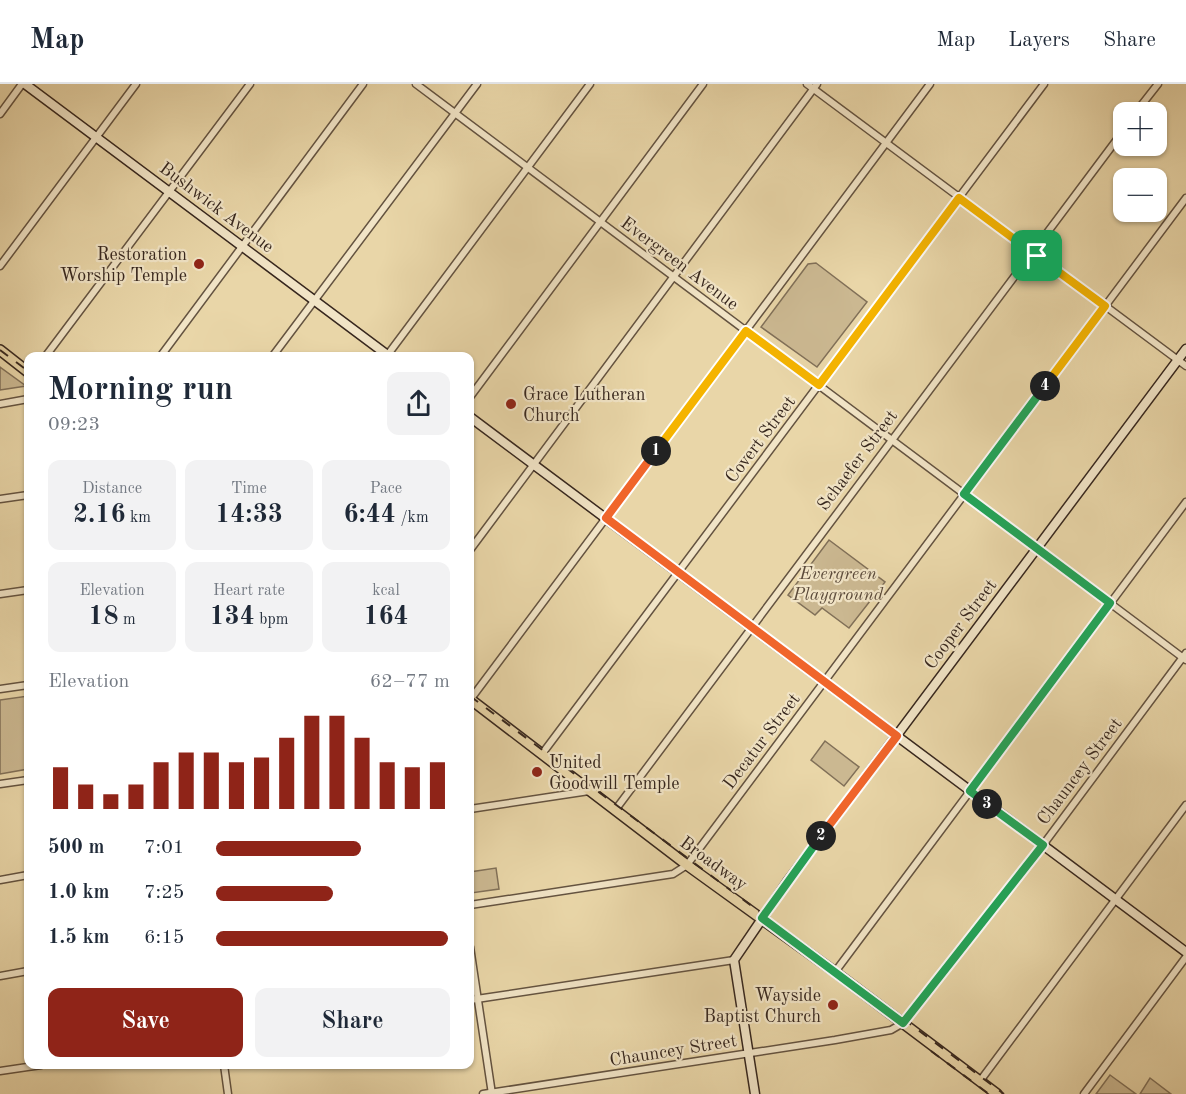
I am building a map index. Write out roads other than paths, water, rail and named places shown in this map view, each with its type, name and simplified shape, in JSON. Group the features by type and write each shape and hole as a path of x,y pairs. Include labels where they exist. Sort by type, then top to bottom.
{"main road":[{"name":"Bushwick Avenue","path":"24,84 383,352"},
{"path":"0,350 24,369"},
{"name":"Cooper Street","path":"734,960 787,882 1186,350"},
{"path":"474,420 1186,952"},
{"name":"Broadway","path":"474,703 687,865 836,972 998,1094"},
{"path":"734,960 755,1094"}],"street":[{"path":"0,114 24,84"},
{"path":"0,266 136,84"},
{"path":"49,352 250,84"},
{"path":"163,352 363,84"},
{"name":"Evergreen Avenue","path":"416,84 1185,657"},
{"path":"276,352 477,84"},
{"path":"391,352 590,84"},
{"path":"474,392 704,84"},
{"path":"807,84 815,86 886,143 1186,366"},
{"path":"474,695 930,84"},
{"name":"Covert Street","path":"542,754 1044,84"},
{"path":"1144,102 1158,84"},
{"path":"474,545 815,86"},
{"name":"Schaefer Street","path":"616,809 1113,145"},
{"name":"Decatur Street","path":"687,865 1186,198"},
{"path":"0,404 24,400"},
{"path":"0,499 24,496"},
{"path":"836,972 1186,501"},
{"path":"0,594 24,591"},
{"name":"Chauncey Street","path":"483,1094 891,1030 903,1023 1043,845 1185,657"},
{"path":"0,689 24,686"},
{"path":"0,784 24,781"},
{"path":"474,808 590,790"},
{"path":"980,1081 1186,806"},
{"path":"474,904 673,874 687,865"},
{"path":"0,880 24,876"},
{"path":"1084,1094 1186,957"},
{"path":"474,999 734,960"},
{"path":"0,976 24,973"},
{"path":"474,977 492,1093"},
{"path":"0,1071 24,1067"},
{"path":"225,1069 228,1094"}],"railway":[{"path":"0,350 24,368"},
{"path":"474,699 1004,1094"},
{"path":"931,1051 989,1094"}],"place":[{"name":"Restoration Worship Temple","path":"199,264"},
{"name":"Grace Lutheran Church","path":"511,404"},
{"name":"United Goodwill Temple","path":"537,772"},
{"name":"Wayside Baptist Church","path":"833,1005"}],"park label":[{"name":"Evergreen Playground","path":"838,583"}]}
